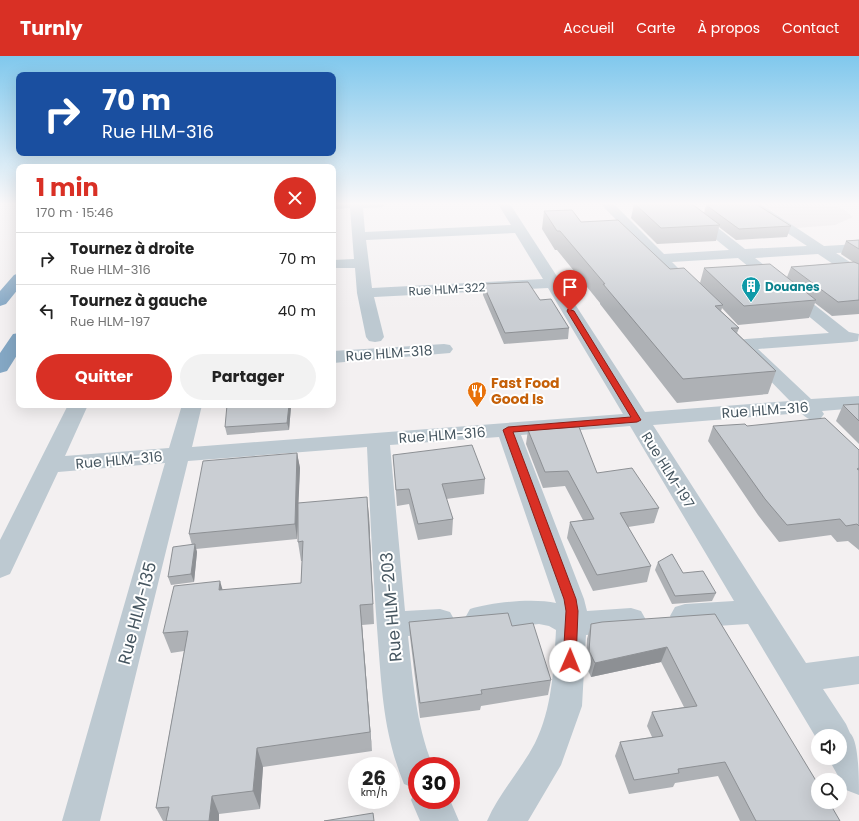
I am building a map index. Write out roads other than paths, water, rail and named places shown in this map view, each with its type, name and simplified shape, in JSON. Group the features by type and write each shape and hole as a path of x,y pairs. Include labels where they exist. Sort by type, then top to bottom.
{"highway":[{"path":"0,301 16,282"},
{"path":"0,369 16,343"},
{"path":"0,369 16,351"}],"street":[{"path":"359,240 365,293 375,337"},
{"name":"Rue HLM-197","path":"527,240 830,729"},
{"path":"643,240 704,301"},
{"path":"724,240 852,337"},
{"path":"806,240 859,275"},
{"path":"661,258 859,248"},
{"path":"336,264 362,263"},
{"name":"Rue HLM-322","path":"365,293 554,283"},
{"path":"828,428 741,339 852,337"},
{"name":"Rue HLM-318","path":"336,357 444,349"},
{"name":"Rue HLM-316","path":"49,465 859,402"},
{"path":"0,567 77,408"},
{"name":"Rue HLM-135","path":"81,821 191,408"},
{"path":"506,821 549,753 565,706 570,661 572,611 570,599 508,430"},
{"name":"Rue HLM-203","path":"378,440 391,625 402,727 410,757"},
{"path":"391,625 539,612 555,615 571,624 756,611"},
{"path":"798,678 859,670"},
{"path":"847,757 859,777"},
{"path":"434,809 440,821"}],"place":[{"name":"Douanes","path":"751,303"},
{"name":"Fast Food Good Is","path":"477,408"}]}
